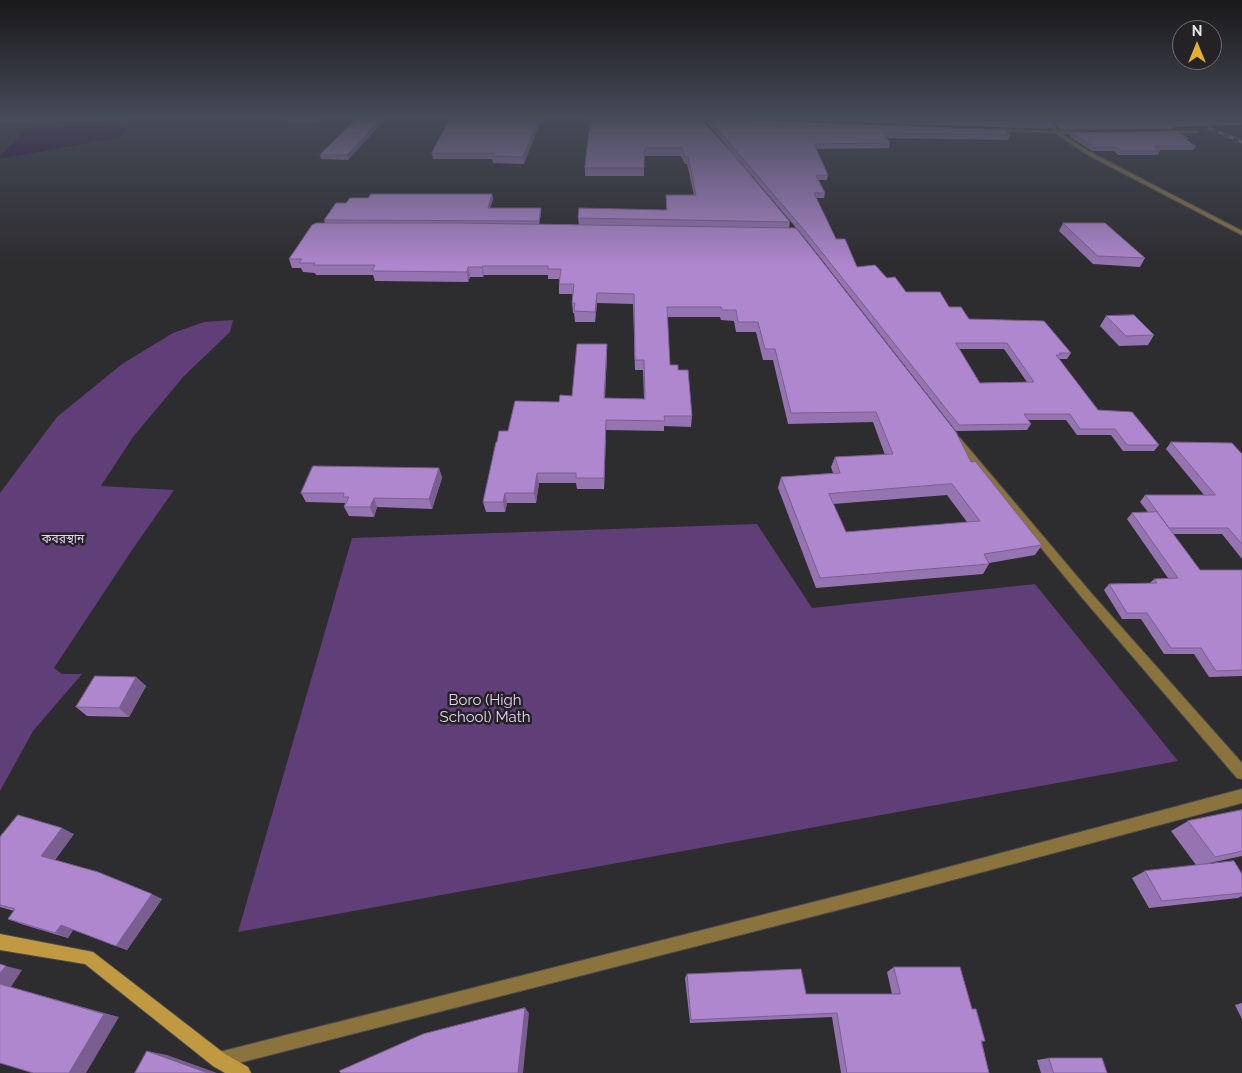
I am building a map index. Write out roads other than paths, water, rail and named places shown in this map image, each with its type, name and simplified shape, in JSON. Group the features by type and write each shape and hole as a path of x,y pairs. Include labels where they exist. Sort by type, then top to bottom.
{"street":[{"path":"1115,167 1242,233"},
{"path":"953,436 1242,774"},
{"path":"219,1060 871,894 1242,796"},
{"path":"0,942 88,957 219,1060 242,1073"}],"park label":[{"name":"কবরস্থান","path":"63,539"},
{"name":"Boro (High School) Math","path":"485,708"}]}
